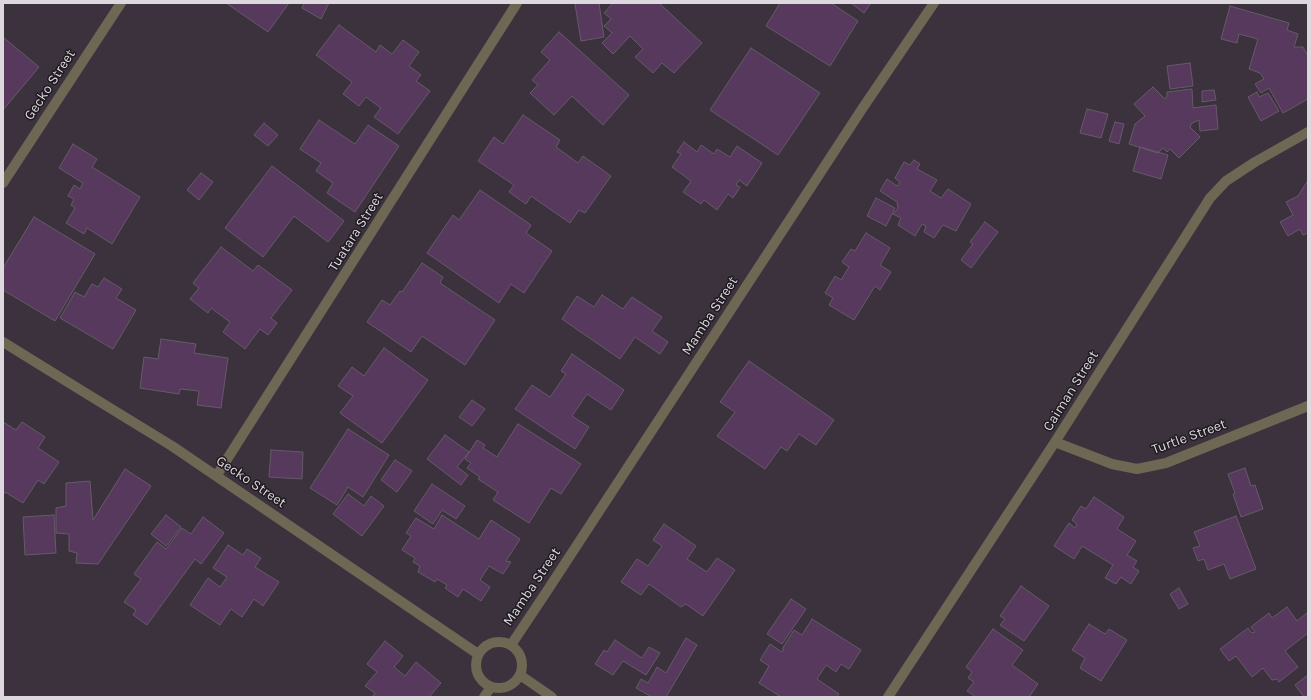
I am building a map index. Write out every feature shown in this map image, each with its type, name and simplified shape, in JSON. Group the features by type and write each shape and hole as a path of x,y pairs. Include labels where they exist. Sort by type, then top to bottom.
{"street":[{"name":"Gecko Street","path":"3,183 121,3"},
{"name":"Tuatara Street","path":"217,475 517,3"},
{"name":"Mamba Street","path":"510,645 547,591 862,109 934,3"},
{"name":"Caiman Street","path":"888,697 1055,442 1210,198 1226,181 1255,162 1308,132"},
{"name":"Gecko Street","path":"3,342 217,475 478,654"},
{"name":"Turtle Street","path":"1055,442 1112,464 1137,469 1166,463 1308,406"},
{"path":"495,642 506,642 520,655 522,661 520,675 516,681 508,686 500,688 491,687 481,681 478,676 475,665 478,654 485,646 495,642"},
{"path":"520,675 552,697"},
{"path":"484,697 491,687"}],"building":[{"path":"226,3 289,3 268,32"},
{"path":"304,3 329,3 321,19 302,8"},
{"path":"599,3 604,37 581,41 575,4"},
{"path":"613,3 659,3 702,43 674,73 662,63 653,73 635,57 643,49 630,36 613,54 602,43 612,33 604,26 611,19 604,13"},
{"path":"780,3 831,3 858,21 830,66 766,26"},
{"path":"851,3 871,3 864,13"},
{"path":"1230,6 1289,23 1287,30 1298,34 1294,47 1303,47 1308,56 1308,99 1283,113 1269,88 1261,93 1255,84 1264,79 1260,73 1249,69 1258,39 1239,34 1237,43 1221,39"},
{"path":"339,25 376,52 380,45 392,54 403,40 419,52 409,66 421,75 416,81 430,91 398,134 374,117 381,108 366,97 359,106 343,94 352,82 316,55"},
{"path":"559,32 629,95 603,125 572,96 554,115 530,93 538,85 532,80 550,60 541,52"},
{"path":"3,37 39,67 3,110"},
{"path":"751,48 820,93 778,155 710,110"},
{"path":"1190,63 1193,86 1170,89 1167,66"},
{"path":"1153,87 1165,99 1167,92 1192,89 1193,108 1216,105 1218,129 1200,131 1199,120 1192,123 1190,127 1200,137 1179,158 1170,149 1167,152 1163,148 1158,153 1129,144 1135,124 1145,116 1134,104"},
{"path":"1214,90 1216,100 1202,102 1202,91"},
{"path":"1257,92 1259,97 1268,93 1279,111 1261,121 1248,97"},
{"path":"1087,109 1108,114 1101,138 1080,133"},
{"path":"523,115 560,140 556,147 578,163 583,156 611,176 585,213 579,210 570,223 531,196 526,204 509,192 514,185 478,161 494,137 503,144"},
{"path":"319,120 355,144 368,125 399,146 355,212 327,193 333,183 316,171 321,163 300,149"},
{"path":"1115,122 1124,124 1119,144 1109,141"},
{"path":"264,123 278,135 268,146 254,135"},
{"path":"684,142 697,152 701,145 714,154 717,149 730,157 737,146 762,163 747,186 739,180 736,185 740,187 733,198 728,194 717,210 704,200 701,204 683,192 691,181 672,167 681,154 677,152"},
{"path":"73,144 97,159 92,167 140,197 112,244 87,228 84,234 66,223 75,208 71,205 74,199 68,196 74,185 80,189 83,183 59,168"},
{"path":"1140,147 1168,155 1161,179 1133,171"},
{"path":"914,160 920,164 917,169 937,180 930,191 941,198 948,189 971,204 956,231 943,225 934,238 924,232 926,226 922,224 915,236 898,225 901,218 893,214 898,208 897,202 880,191 887,179 897,186 900,182 895,178 904,162 910,165"},
{"path":"272,166 344,221 328,242 294,216 263,257 225,228"},
{"path":"201,173 213,182 199,200 187,190"},
{"path":"1307,182 1308,233 1303,235 1300,229 1288,236 1280,222 1293,215 1286,202 1298,196"},
{"path":"480,190 531,225 526,233 552,251 524,293 511,284 499,303 427,253 453,215 459,220"},
{"path":"876,198 895,208 886,226 867,216"},
{"path":"34,217 95,254 55,321 3,290 3,268"},
{"path":"985,222 998,232 971,268 961,260 973,244 970,242"},
{"path":"866,233 890,248 880,265 891,272 880,290 875,286 854,320 829,305 833,298 825,293 835,276 841,280 849,267 842,262 851,249 855,251"},
{"path":"221,247 253,271 258,265 292,290 271,318 277,323 268,335 260,329 245,349 223,332 230,322 211,308 208,313 190,299 199,288 193,283"},
{"path":"422,263 443,277 440,283 495,320 465,365 422,336 411,352 367,322 382,300 390,305 400,291 402,292"},
{"path":"104,278 122,289 116,298 136,310 113,349 60,318 75,292 84,297 92,284 98,287"},
{"path":"602,295 623,309 632,297 662,317 652,331 668,342 660,354 635,337 620,359 562,319 577,296 594,307"},
{"path":"161,339 196,344 194,353 228,358 221,408 197,405 199,391 180,389 179,394 140,388 144,357 158,359"},
{"path":"384,348 428,380 382,443 340,413 353,396 338,386 352,367 364,376"},
{"path":"572,354 624,390 611,410 587,394 572,416 589,427 575,449 515,409 532,385 550,397 566,374 561,371"},
{"path":"749,361 834,420 816,445 799,434 787,451 781,447 765,469 717,436 735,412 720,402"},
{"path":"472,400 485,409 472,426 459,417"},
{"path":"3,422 16,430 22,422 45,437 38,448 59,462 44,484 38,480 23,503 5,492 3,495"},
{"path":"518,424 581,464 561,494 551,488 529,523 493,500 498,492 478,479 480,477 467,468 471,463 465,459 477,440 485,445 483,448 497,457"},
{"path":"348,429 389,455 363,497 348,487 337,505 310,488"},
{"path":"445,435 469,452 457,467 468,475 461,485 427,459"},
{"path":"271,450 303,452 302,479 269,477"},
{"path":"395,460 412,471 397,492 381,480"},
{"path":"1245,468 1251,486 1255,485 1263,509 1241,517 1233,494 1235,493 1228,474"},
{"path":"125,469 151,486 98,564 76,563 77,553 69,551 69,534 56,533 56,508 66,506 66,483 90,481 93,520"},
{"path":"432,484 465,506 456,519 442,510 433,524 414,511"},
{"path":"348,494 364,506 371,496 384,506 362,536 333,514"},
{"path":"1094,497 1124,517 1117,529 1136,541 1127,555 1137,561 1133,567 1139,571 1131,584 1121,577 1116,584 1105,578 1113,565 1082,546 1074,559 1054,546 1069,523 1075,528 1077,524 1072,520 1081,506 1086,509"},
{"path":"54,515 56,553 25,555 23,517"},
{"path":"166,515 181,527 166,546 151,534"},
{"path":"442,515 479,539 491,520 520,539 506,561 511,562 503,574 489,566 480,580 490,587 481,601 463,589 458,597 445,588 447,585 437,579 435,582 418,572 420,566 413,562 415,558 402,550 411,536 406,533 416,518 434,529"},
{"path":"1236,516 1256,569 1230,579 1224,564 1208,570 1204,559 1198,561 1193,548 1200,546 1194,532"},
{"path":"203,517 224,533 201,564 195,559 147,625 133,615 136,610 124,602 141,579 134,574 157,542 166,549 182,528 191,534"},
{"path":"664,524 696,546 687,559 707,572 717,558 735,570 703,616 686,604 681,607 649,584 641,595 621,582 637,559 648,566 662,546 653,540"},
{"path":"228,545 243,555 247,549 261,558 255,567 279,582 263,606 254,599 242,617 231,609 220,625 190,605 208,578 220,587 227,577 213,568"},
{"path":"1021,586 1049,606 1024,641 1000,625 1005,619 1000,616"},
{"path":"1179,588 1188,604 1179,609 1170,594"},
{"path":"791,599 806,609 782,644 767,634"},
{"path":"1287,607 1297,621 1308,613 1308,633 1285,651 1298,667 1279,682 1277,679 1272,680 1263,668 1252,677 1236,656 1229,661 1220,649 1248,628 1252,633 1255,632 1251,627 1269,613 1272,618"},
{"path":"812,619 861,650 849,669 841,664 836,672 826,665 817,679 839,694 837,697 781,697 759,683 769,666 760,660 770,644 782,652 784,650 782,649 794,630 802,635"},
{"path":"1089,624 1105,634 1109,629 1127,640 1101,681 1080,668 1085,658 1072,650"},
{"path":"993,629 1023,650 1012,665 1038,684 1029,697 976,697 967,691 974,682 968,678 972,672 966,667"},
{"path":"686,638 697,645 666,697 652,697 636,688 641,679 648,683 657,667 666,673"},
{"path":"615,640 642,658 649,647 660,653 646,675 623,661 613,675 595,664 604,650 607,652"},
{"path":"385,641 403,656 394,667 405,676 416,662 441,683 429,697 372,697 375,693 365,686 377,672 367,664"},
{"path":"1308,675 1308,697 1304,697 1295,685"}]}
